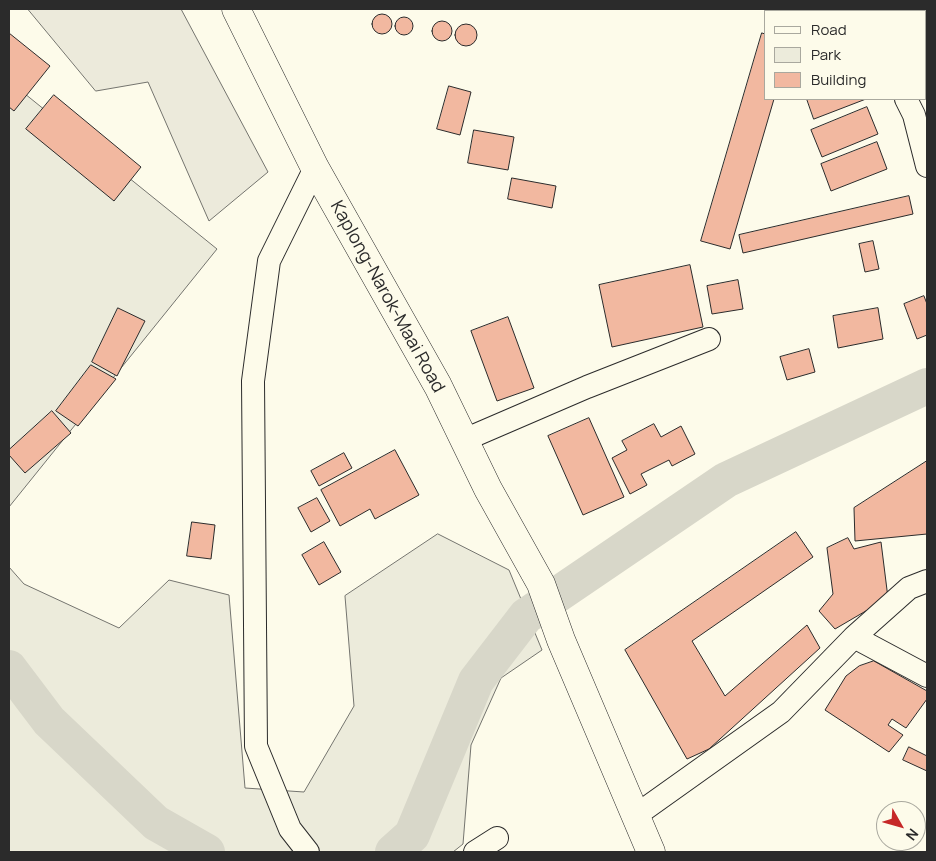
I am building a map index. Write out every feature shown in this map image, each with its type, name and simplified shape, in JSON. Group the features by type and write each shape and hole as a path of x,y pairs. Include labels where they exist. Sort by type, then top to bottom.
{"highway":[{"name":"Kaplong-Narok-Maai Road","path":"236,9 315,168 438,386 488,489 541,584 561,640 635,816"},
{"path":"635,816 651,852"}],"street":[{"path":"906,100 914,115 927,166"},
{"path":"308,852 290,829 256,746 253,382 269,261 315,168"},
{"path":"464,440 587,387 709,339"},
{"path":"635,816 780,712 854,637 909,588 927,581"},
{"path":"854,637 927,676"},
{"path":"475,852 497,838"}],"green space":[{"path":"9,81 217,249 9,507"},
{"path":"438,534 509,570 542,650 501,678 471,745 463,844 453,852 9,852 9,567 24,584 119,628 169,580 229,595 245,788 304,792 354,706 345,596"}],"shaded area":[{"path":"28,9 181,9 268,172 209,221 148,82 96,91"}],"building":[{"path":"378,14 386,14 392,20 392,28 386,34 378,34 372,28 372,20"},
{"path":"404,17 412,22 413,26 408,34 404,35 396,30 395,26 400,18"},
{"path":"442,21 449,24 452,31 449,38 442,41 435,38 432,31 435,24"},
{"path":"466,24 474,27 477,35 474,43 466,46 458,43 455,35 458,27"},
{"path":"9,33 50,66 14,111 9,107"},
{"path":"762,33 764,34 764,100 774,100 730,249 701,241"},
{"path":"449,86 471,92 460,135 437,129"},
{"path":"54,95 141,167 114,201 26,129"},
{"path":"807,100 863,100 814,119"},
{"path":"867,107 878,134 822,157 811,130"},
{"path":"474,130 514,137 508,170 468,163"},
{"path":"877,142 887,169 831,191 821,164"},
{"path":"512,178 556,186 552,208 508,199"},
{"path":"909,196 913,214 743,253 739,235"},
{"path":"873,241 879,269 865,272 859,244"},
{"path":"690,265 703,327 612,347 599,285"},
{"path":"738,280 743,309 712,314 707,286"},
{"path":"924,296 927,304 927,335 917,339 904,304"},
{"path":"118,308 145,321 117,376 92,362"},
{"path":"878,308 883,339 838,348 833,316"},
{"path":"508,317 534,388 497,401 471,331"},
{"path":"809,349 815,372 787,380 780,357"},
{"path":"91,365 116,379 78,426 56,411"},
{"path":"52,411 71,433 25,473 9,455 9,450"},
{"path":"589,418 624,497 583,515 548,436"},
{"path":"654,424 661,437 681,426 695,454 672,466 669,460 641,474 647,485 630,494 612,458 627,450 622,441"},
{"path":"395,450 419,495 375,519 370,509 340,526 321,490"},
{"path":"344,453 352,468 319,486 311,471"},
{"path":"927,461 927,534 855,541 854,508"},
{"path":"317,498 330,521 311,532 298,508"},
{"path":"192,522 215,525 211,559 187,556"},
{"path":"796,532 813,557 692,641 725,696 807,625 820,648 709,749 687,759 625,650"},
{"path":"848,538 854,549 881,542 888,598 835,629 819,611 833,594 827,548"},
{"path":"324,542 341,572 319,585 302,555"},
{"path":"874,661 927,691 927,699 906,728 892,719 888,725 903,735 889,752 825,710 846,676 859,666"},
{"path":"909,747 927,756 927,771 903,760"}],"waterway":[{"path":"393,852 412,835 476,681 526,616 726,480 927,386"},
{"path":"9,668 49,721 156,823 207,852"}]}
